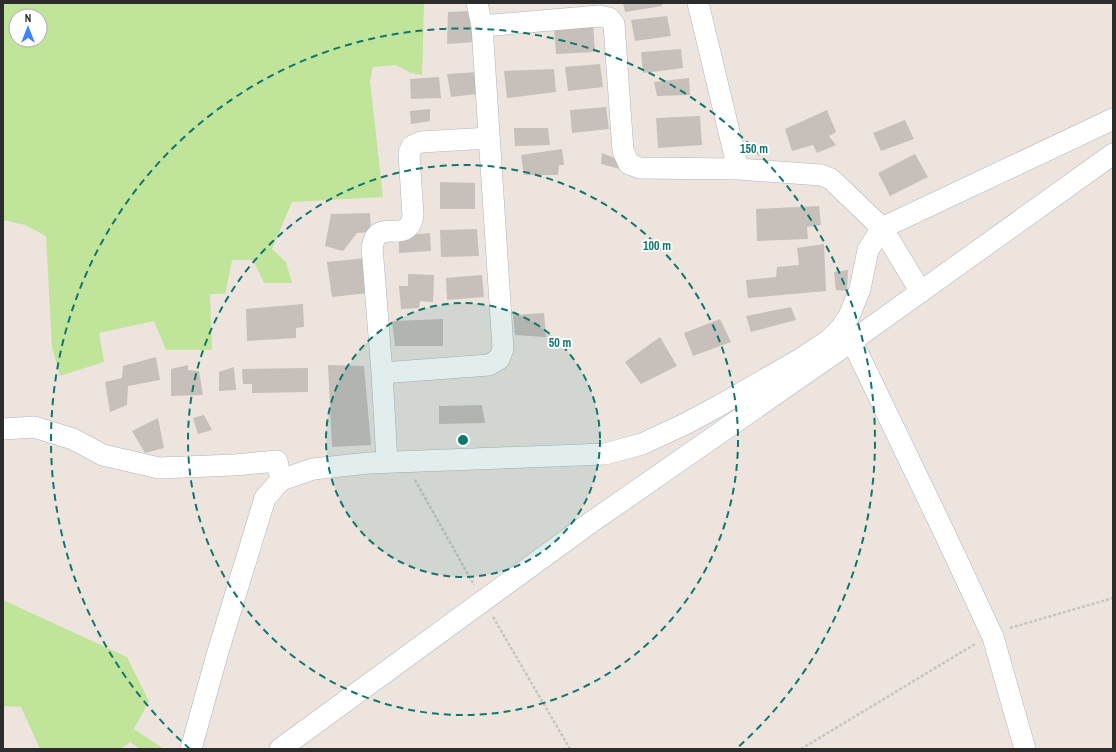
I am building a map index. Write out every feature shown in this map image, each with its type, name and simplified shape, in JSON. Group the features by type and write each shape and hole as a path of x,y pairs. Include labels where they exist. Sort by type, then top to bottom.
{"street":[{"path":"382,374 489,365 499,359 503,349 482,26 477,3"},
{"path":"698,3 738,169"},
{"path":"482,26 599,16 609,18 614,24 623,151 629,164 640,168 738,169 821,175 831,179 882,228 921,292"},
{"path":"191,749 217,655 265,498 281,480 313,470 369,463 605,454 642,444 715,408 802,358 830,340 849,316 860,289 868,250 882,228 1113,119"},
{"path":"387,462 372,247 376,236 383,232 405,230 412,224 413,216 408,153 412,146 421,142 489,138"},
{"path":"280,749 590,522 852,341 1113,154"},
{"path":"852,341 944,530 992,633 1024,749"},
{"path":"3,429 34,427 73,439 103,455 159,468 277,461 281,480"}],"path":[{"path":"801,749 992,633 1113,598"}],"green space":[{"path":"3,3 423,3 422,75 411,73 396,65 373,67 370,81 383,197 292,202 272,249 286,262 292,283 264,283 253,260 232,260 225,294 210,294 212,350 166,350 154,321 99,333 104,362 60,376 52,347 46,236 25,225 3,220"},
{"path":"3,600 127,657 149,701 134,729 164,749 140,749 130,742 121,749 40,749 21,707 3,706"}],"building":[{"path":"623,3 662,3 662,6 625,12"},
{"path":"472,11 475,42 447,44 448,12"},
{"path":"667,16 671,36 635,41 631,20"},
{"path":"593,24 595,52 556,54 554,28"},
{"path":"681,49 683,68 643,73 641,52"},
{"path":"600,64 603,87 568,91 565,67"},
{"path":"554,69 556,92 507,98 504,71"},
{"path":"477,72 477,94 451,97 447,74"},
{"path":"439,77 441,98 411,99 410,79"},
{"path":"689,78 690,95 657,96 654,82"},
{"path":"606,107 609,129 572,133 570,110"},
{"path":"430,109 430,121 411,124 410,111"},
{"path":"827,110 836,132 829,136 836,145 817,153 813,145 792,151 785,129"},
{"path":"700,116 702,145 658,148 656,118"},
{"path":"905,120 914,139 881,151 873,133"},
{"path":"514,128 548,128 550,145 515,146"},
{"path":"562,149 564,165 559,165 558,175 524,175 521,155"},
{"path":"602,153 620,160 620,169 601,164"},
{"path":"915,154 928,177 890,196 878,173"},
{"path":"440,182 475,183 475,209 440,209"},
{"path":"819,206 821,225 807,227 808,239 757,241 756,209"},
{"path":"370,213 371,232 357,233 343,251 325,246 331,214"},
{"path":"477,229 479,256 441,257 440,230"},
{"path":"430,233 431,251 399,253 399,236"},
{"path":"824,244 826,291 748,298 746,280 776,277 777,267 799,265 797,248"},
{"path":"366,258 368,293 332,297 327,262"},
{"path":"848,270 847,291 836,290 834,272"},
{"path":"408,274 434,275 433,302 420,301 419,308 401,309 399,286 408,286"},
{"path":"482,275 484,297 447,300 446,278"},
{"path":"303,304 304,327 296,328 296,338 247,341 246,309"},
{"path":"791,307 796,320 751,332 746,316"},
{"path":"544,313 546,337 515,335 513,315"},
{"path":"443,319 443,346 395,346 392,321"},
{"path":"720,319 731,342 693,356 684,333"},
{"path":"660,337 677,366 641,384 625,362"},
{"path":"156,357 160,380 128,386 127,405 110,412 105,382 122,378 123,366"},
{"path":"188,365 188,370 199,371 203,395 171,396 171,369"},
{"path":"328,365 364,366 371,445 332,447"},
{"path":"234,367 236,390 219,391 219,372"},
{"path":"308,368 308,392 252,393 252,384 243,384 242,369"},
{"path":"482,405 485,423 439,424 439,406"},
{"path":"204,415 212,430 198,434 193,418"},
{"path":"158,418 164,448 145,453 132,431"}]}
